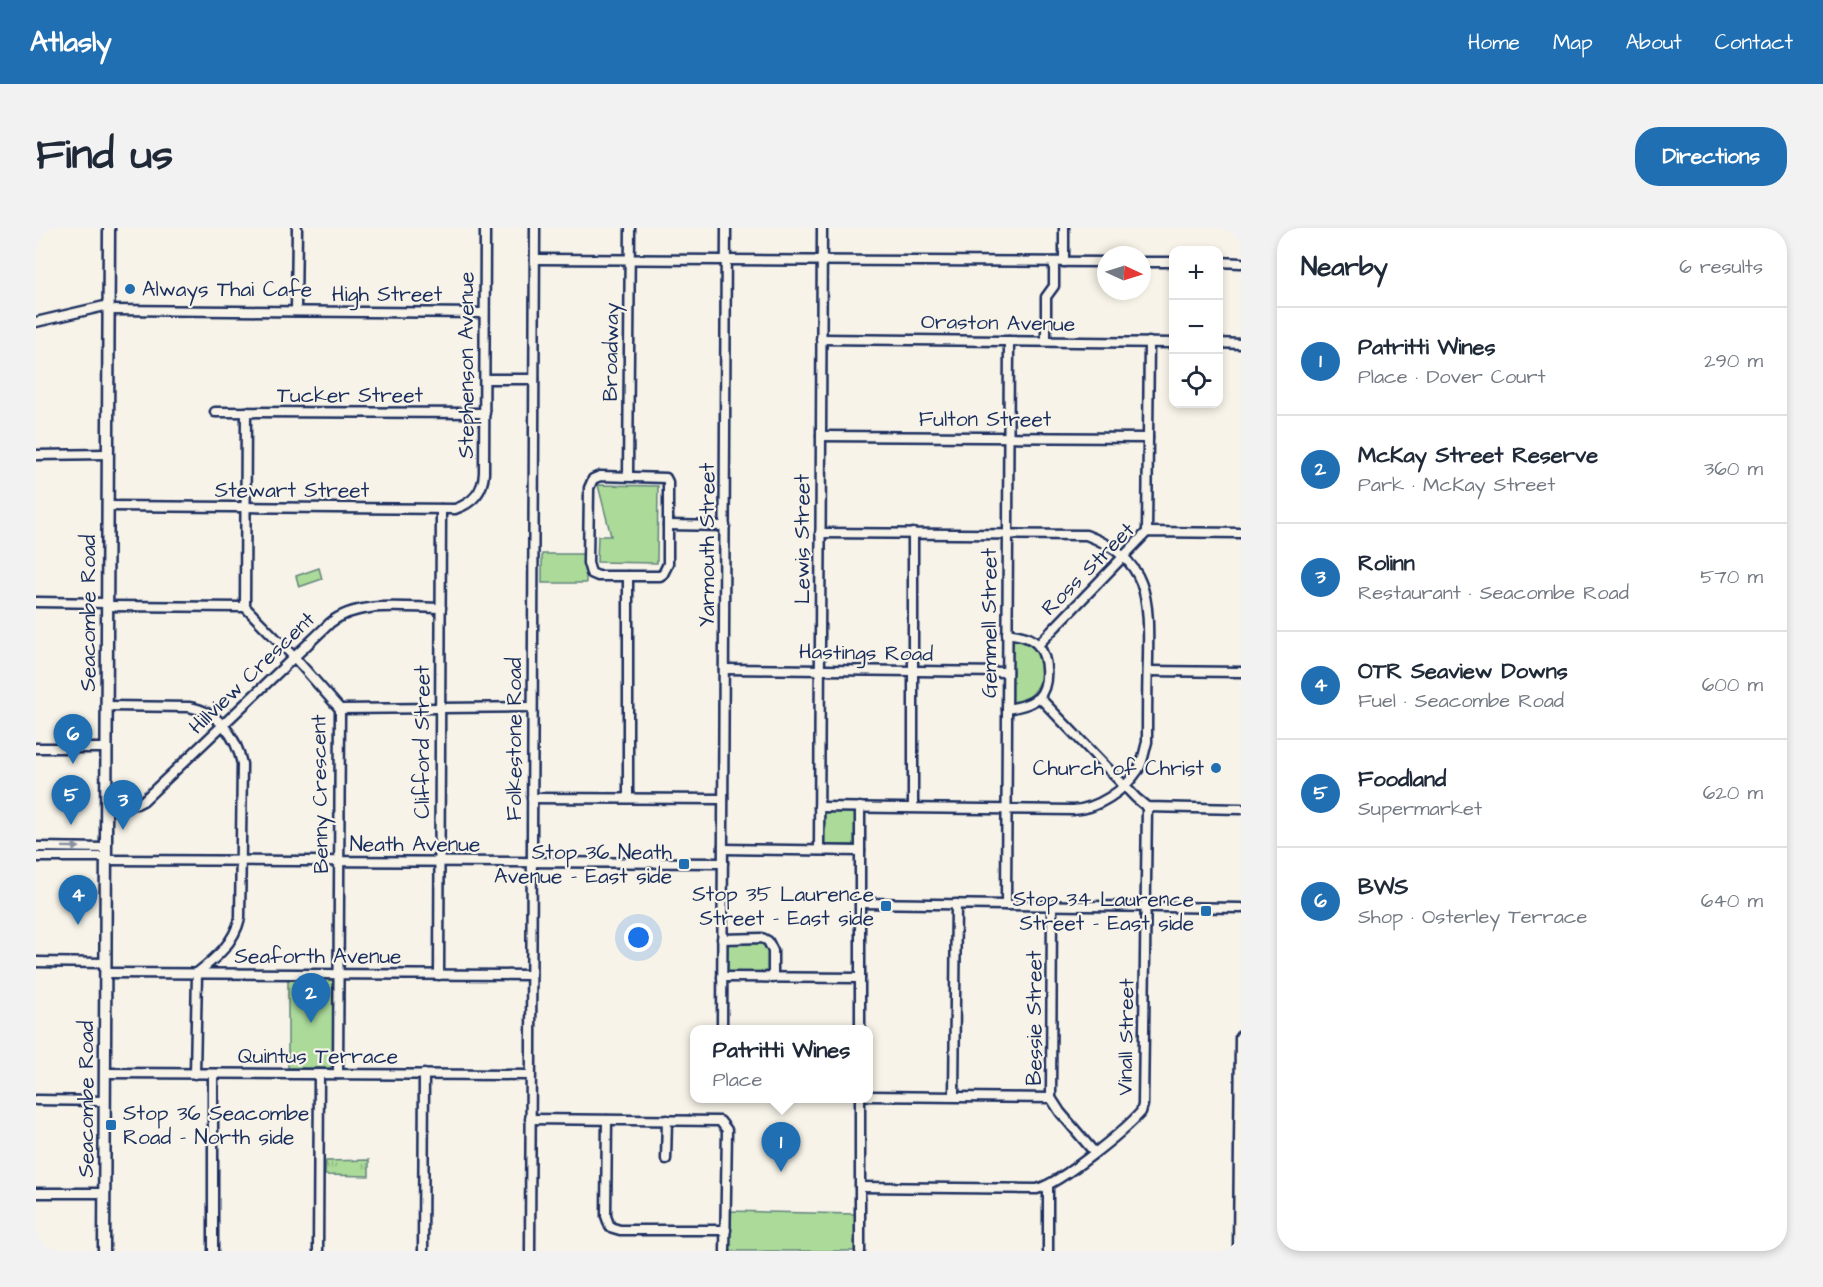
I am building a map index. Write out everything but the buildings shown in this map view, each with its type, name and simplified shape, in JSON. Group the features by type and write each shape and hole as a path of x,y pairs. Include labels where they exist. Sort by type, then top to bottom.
{"main road":[{"name":"Seacombe Road","path":"104,1251 109,228"},
{"path":"1239,1251 1241,1037"}],"street":[{"path":"296,311 297,228"},
{"name":"Stephenson Avenue","path":"473,500 480,492 484,479 485,228"},
{"name":"Folkestone Road","path":"530,1251 535,228"},
{"name":"Broadway","path":"628,476 630,228"},
{"name":"Yarmouth Street","path":"722,1025 726,228"},
{"name":"Lewis Street","path":"819,850 822,228"},
{"path":"1046,341 1046,297 1054,286 1064,228"},
{"path":"535,259 1097,262"},
{"path":"1151,262 1169,262"},
{"path":"1223,262 1241,262"},
{"name":"High Street","path":"36,322 109,307 484,313"},
{"name":"Oraston Avenue","path":"821,339 1169,343"},
{"name":"Gemmell Street","path":"1006,905 1009,341"},
{"path":"1147,532 1149,342"},
{"path":"1223,343 1241,344"},
{"path":"485,379 534,380"},
{"name":"Tucker Street","path":"215,412 485,413"},
{"path":"36,602 245,608 246,412"},
{"name":"Fulton Street","path":"821,436 1148,438"},
{"path":"36,455 108,454"},
{"path":"600,476 628,476 666,478 668,482 668,564 666,571 660,576 598,576 591,573 589,568 588,488 593,479 600,476"},
{"name":"Stewart Street","path":"108,506 455,509 473,500"},
{"name":"Clifford Street","path":"439,975 441,509"},
{"path":"668,525 725,526"},
{"name":"Ross Street","path":"1038,645 1147,532 1241,533"},
{"path":"819,807 1082,809 1101,802 1125,786 1138,770 1147,742 1149,614 1144,591 1136,571 1124,556 1101,540 1086,535 820,533"},
{"path":"913,533 913,807"},
{"path":"628,576 628,798"},
{"name":"Benny Crescent","path":"245,608 294,657 340,709 338,1074"},
{"name":"Hillview Crescent","path":"106,805 140,804 330,623 348,612 363,608 441,608"},
{"path":"1007,633 1027,636 1038,645 1046,661 1045,682 1039,697 1024,706 1007,709"},
{"name":"Hastings Road","path":"724,669 1007,672"},
{"path":"1148,671 1241,672"},
{"path":"1039,697 1147,807 1241,809"},
{"path":"107,706 189,707 206,712 224,725 237,746 242,764 240,912 236,933 213,961 197,974 195,1074"},
{"path":"340,709 532,707"},
{"path":"36,748 107,748"},
{"path":"532,798 723,799"},
{"path":"860,807 860,1025"},
{"name":"Vinall Street","path":"1048,1186 1136,1118 1143,1105 1147,807"},
{"path":"36,847 106,855"},
{"path":"723,849 860,851"},
{"path":"36,857 106,855"},
{"name":"Neath Avenue","path":"106,855 241,861 723,863"},
{"path":"860,903 1241,908"},
{"path":"954,1096 956,904"},
{"name":"Bessie Street","path":"1052,906 1051,1098 1094,1152"},
{"path":"723,939 762,938 768,940 773,951 773,978"},
{"name":"Seaforth Avenue","path":"36,962 197,974 531,975"},
{"path":"722,977 860,978"},
{"name":"Quintus Terrace","path":"105,1073 531,1075"},
{"path":"213,1074 213,1251"},
{"path":"318,1251 319,1074"},
{"path":"423,1251 424,1074"},
{"path":"873,1096 1051,1098"},
{"path":"36,1100 105,1101"},
{"path":"860,1103 860,1251"},
{"path":"530,1119 720,1121 726,1126 725,1251"},
{"path":"607,1120 606,1216 610,1227 620,1230 726,1230"},
{"path":"666,1159 667,1120"},
{"path":"860,1187 1037,1189 1048,1186 1048,1251"},
{"path":"36,1193 105,1193"}],"green space":[{"path":"598,485 658,486 657,563 597,562 598,536 611,536"},
{"path":"542,554 586,554 586,583 542,583"},
{"path":"319,568 322,579 299,587 296,576"},
{"path":"1018,638 1030,643 1037,651 1042,668 1038,686 1026,699 1018,703 1011,701 1012,642"},
{"path":"824,811 852,811 857,816 855,845 823,845 822,813"},
{"path":"760,942 768,952 767,973 730,974 727,971 725,947 727,944"},
{"path":"288,978 329,978 333,981 333,1065 330,1068 288,1068"},
{"path":"369,1160 369,1176 325,1175 326,1161"},
{"path":"727,1211 855,1214 856,1251 727,1251"}],"place":[{"name":"Always Thai Cafe","path":"130,289"},
{"name":"BWS","path":"73,764"},
{"name":"Church of Christ","path":"1216,768"},
{"name":"Foodland","path":"71,825"},
{"name":"Rolinn","path":"123,830"},
{"name":"Stop 36 Neath Avenue - East side","path":"684,864"},
{"name":"Stop 35 Laurence Street - East side","path":"886,906"},
{"name":"Stop 34 Laurence Street - East side","path":"1206,911"},
{"name":"OTR Seaview Downs","path":"78,925"},
{"name":"McKay Street Reserve","path":"311,1023"},
{"name":"Stop 36 Seacombe Road - North side","path":"111,1125"},
{"name":"Patritti Wines","path":"781,1172"}]}
